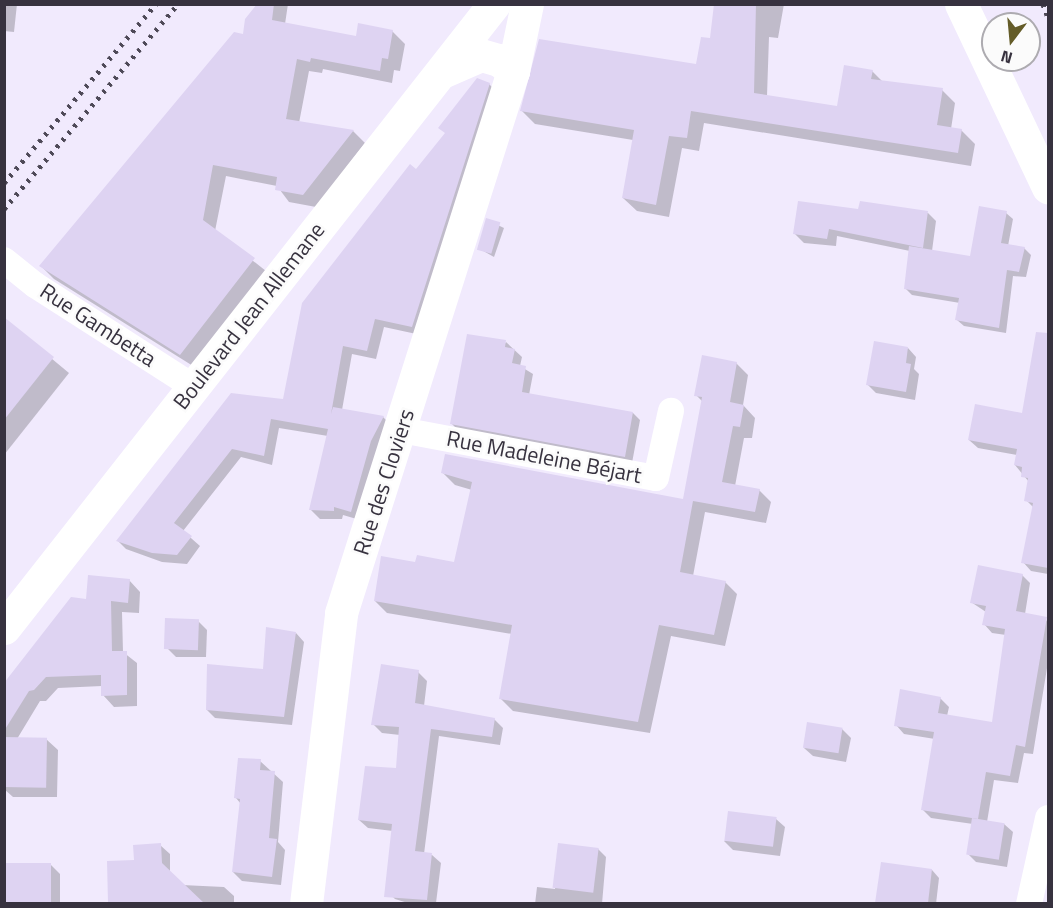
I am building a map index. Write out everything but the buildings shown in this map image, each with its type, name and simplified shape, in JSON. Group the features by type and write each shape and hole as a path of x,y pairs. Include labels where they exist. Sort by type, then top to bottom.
{"street":[{"name":"Boulevard Jean Allemane","path":"4,628 495,4"},
{"name":"Rue des Cloviers","path":"306,903 341,614 513,71 528,4"},
{"path":"961,4 1048,187"},
{"path":"440,74 481,55 499,60 513,71"},
{"name":"Rue Gambetta","path":"4,260 35,285 194,387"},
{"name":"Rue Madeleine Béjart","path":"401,430 656,478 671,411"},
{"path":"1029,903 1048,818"}],"railway":[{"path":"4,183 156,4"},
{"path":"4,209 178,4"},
{"path":"1043,4 1048,17"}]}
